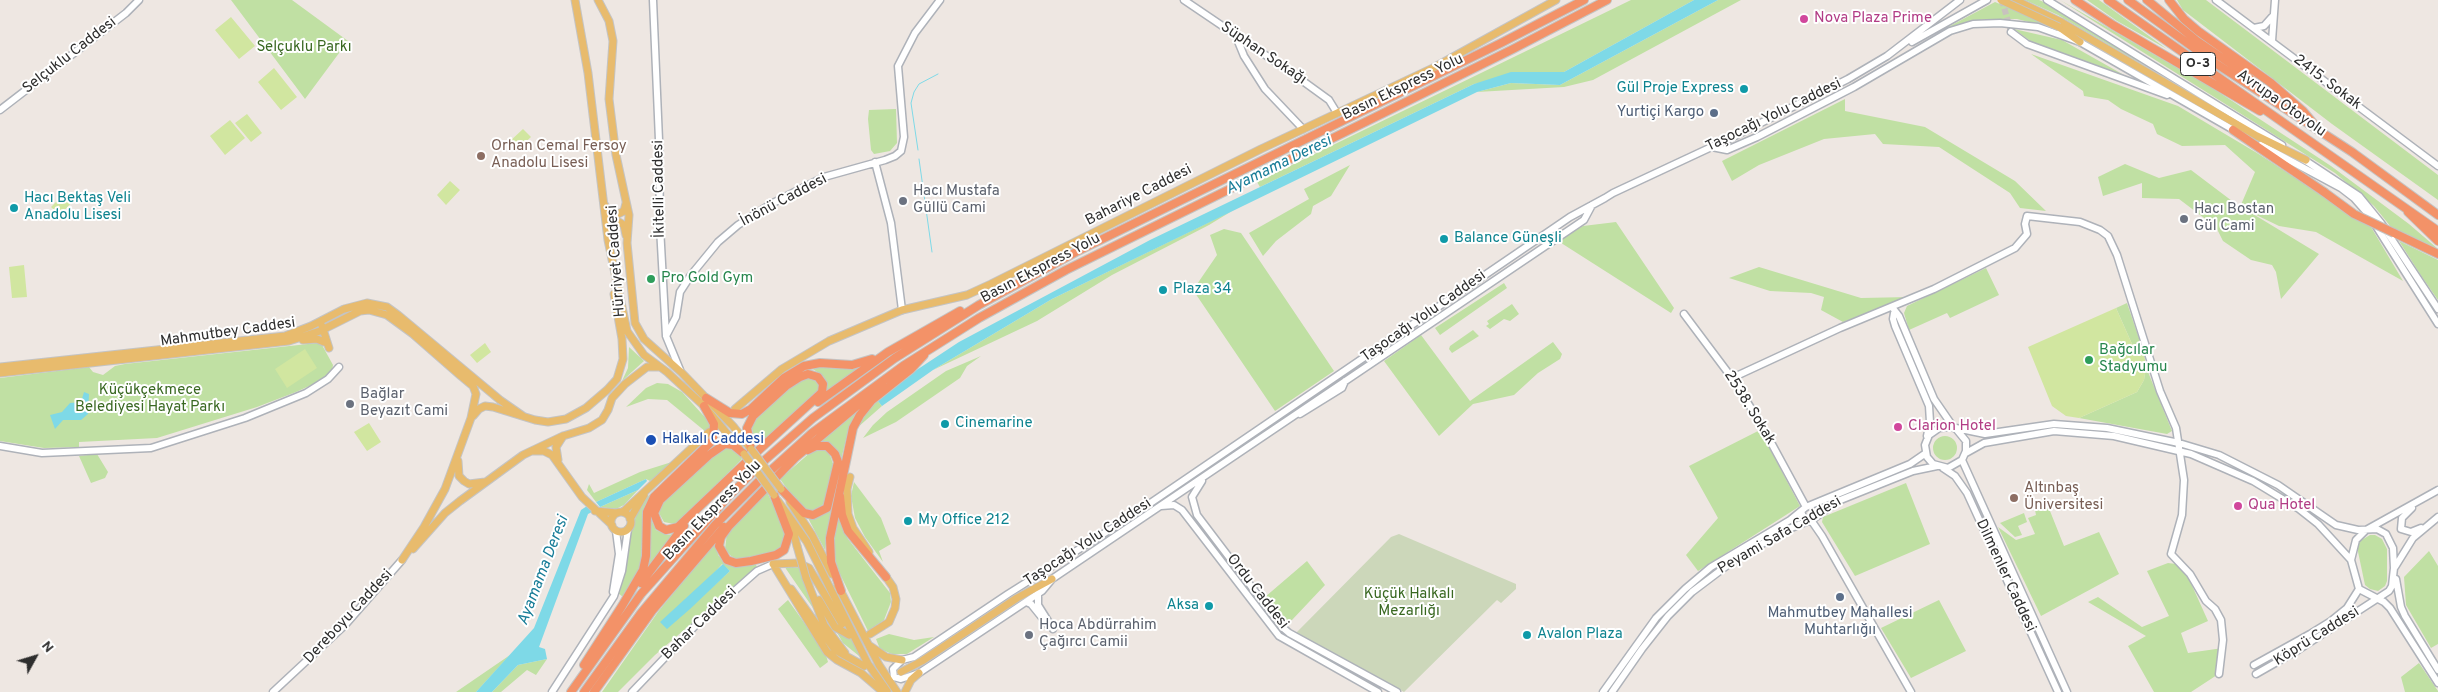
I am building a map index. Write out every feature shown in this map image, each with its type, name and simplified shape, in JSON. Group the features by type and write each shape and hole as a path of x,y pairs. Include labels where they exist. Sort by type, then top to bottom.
{"highway":[{"name":"Basın Ekspress Yolu","path":"571,692 655,578 718,508 766,459 813,418 894,358 1002,292 1113,234 1501,44 1584,0"},
{"name":"Basın Ekspress Yolu","path":"584,692 641,613 715,526 758,482 807,438 891,374 928,349 1066,270 1513,49 1607,0"},
{"path":"2075,0 2113,26 2290,127"},
{"name":"Avrupa Otoyolu","path":"2108,0 2405,206 2438,231"},
{"name":"Avrupa Otoyolu","path":"2128,0 2212,61 2319,130 2438,215"},
{"path":"2147,0 2197,41 2240,70 2271,99"},
{"path":"2169,0 2180,14 2198,31 2283,93 2303,111 2319,130"},
{"path":"2233,130 2354,214 2438,254"},
{"path":"2405,206 2411,217 2438,242"},
{"path":"796,417 888,352 976,302 1002,292"},
{"path":"841,591 832,562 830,538 851,435 860,414 878,394 920,360 928,349"},
{"path":"705,402 730,413 742,414 751,409 784,378 804,366 820,363 852,365 888,352"},
{"path":"744,454 730,444 717,449 660,500 655,510 656,522 662,528 674,529 796,417 822,392 823,384 814,374 804,375 786,386 753,416 747,428 751,449"},
{"path":"594,692 674,583 724,527 809,446 872,394 891,374"},
{"path":"579,680 589,656 622,606 644,566 648,512 651,502 657,493 713,440 715,434 714,424 705,402"},
{"path":"781,489 804,513 813,515 821,513 827,508 830,500 838,462 831,449 821,445 811,448 787,467"},
{"path":"841,479 840,504 846,526 860,548 886,577"},
{"path":"754,498 729,526 720,542 723,556 731,562 764,559 784,550 790,534 774,495"},
{"path":"622,606 706,500"}],"main road":[{"name":"Selçuklu Caddesi","path":"0,110 126,13 139,0"},
{"name":"Hürriyet Caddesi","path":"575,0 588,73 603,202 614,271"},
{"name":"Hürriyet Caddesi","path":"598,0 609,21 613,41 609,99 616,155 629,215 627,243 635,323 644,339 682,374 705,402 751,449 781,489"},
{"name":"İkitelli Caddesi","path":"653,0 659,140 660,228 666,336 682,374"},
{"name":"İnönü Caddesi","path":"666,336 676,316 680,292 685,283 718,242 738,225 771,204 824,177 895,156 901,151 904,137 898,66 915,33 940,0"},
{"name":"Süphan Sokağı","path":"1184,0 1330,100 1338,113"},
{"name":"Bahariye Caddesi","path":"734,409 782,369 804,354 902,310 967,295 992,284 1303,129 1434,68 1556,0"},
{"name":"Taşocağı Yolu Caddesi","path":"919,673 1026,602 1052,579 1280,424 1563,221 1592,204 1814,97 1887,56 1960,0"},
{"path":"1887,56 1987,0"},
{"path":"2000,0 2060,25 2080,42"},
{"path":"2015,0 2257,136 2306,160"},
{"path":"2047,0 2306,160 2359,196 2380,223 2438,308"},
{"name":"2415. Sokak","path":"2216,0 2438,166"},
{"path":"2272,41 2275,0"},
{"path":"2254,28 2264,26 2273,16"},
{"name":"Taşocağı Yolu Caddesi","path":"1712,147 1727,150 1739,145 1854,87 1932,39 1950,30 1973,24 2000,23 2038,26 2080,42 2177,99"},
{"path":"2012,32 2027,44 2177,99 2341,188 2354,198 2369,215 2438,324"},
{"path":"1235,34 1244,56 1264,89 1303,129"},
{"path":"1814,97 1823,103"},
{"path":"1735,136 1739,145"},
{"path":"875,162 891,223 902,310"},
{"path":"603,202 609,212 616,215 624,211 627,201"},
{"name":"Taşocağı Yolu Caddesi","path":"902,660 914,657 1012,591 1088,545 1584,220 1592,204"},
{"path":"1732,378 1893,310 2015,248 2027,234 2025,224 2027,216 2080,222 2092,226 2108,236 2117,255 2160,391 2176,428 2184,480 2182,515 2171,554 2190,574 2206,601 2216,609 2222,620 2223,640 2219,674"},
{"path":"608,240 610,228 619,222 624,225 627,243"},
{"path":"614,271 627,331 644,355 705,402 774,495 807,542 868,664 888,692"},
{"path":"471,418 479,409 485,406 493,406 548,422 566,419 586,408 617,379 624,352 612,281 614,271"},
{"name":"Mahmutbey Caddesi","path":"0,373 285,336 358,304 367,303 387,307 523,416"},
{"name":"Mahmutbey Caddesi","path":"0,367 294,339 322,330 360,312 369,310 379,311 397,321 472,386 476,394 471,418 458,458 436,507 402,560"},
{"path":"1893,310 1899,316 1937,406 1966,442 1966,453 1962,460 1953,467 1939,467 1930,461 1926,453 1926,441 1930,422 1929,406 1892,319 1893,310"},
{"name":"2538. Sokak","path":"1684,314 1732,378 1761,424 1806,508"},
{"path":"319,322 329,348"},
{"path":"329,348 330,330 334,324"},
{"path":"322,330 324,342"},
{"path":"294,339 317,339 324,342 329,348"},
{"path":"0,446 42,454 151,448 244,418 306,393 328,379 339,367"},
{"path":"402,560 446,513 523,455 563,436 589,428 602,420 612,398 625,384 647,367 660,367"},
{"path":"1926,441 1928,435 1939,428 1985,434 2054,424 2078,424 2129,432 2179,443 2219,455 2299,498 2336,525 2366,530 2377,529 2386,534 2391,540 2401,607 2438,670"},
{"path":"1966,453 1984,443 2054,431 2114,436 2180,451 2216,464 2273,492 2318,524 2350,560 2358,589 2390,608 2438,683"},
{"path":"602,616 614,590 619,554 614,528 620,512 710,432"},
{"path":"559,463 555,452 563,436"},
{"path":"523,455 535,450 544,451 552,455 594,511 621,532 628,529"},
{"name":"Peyami Safa Caddesi","path":"1603,692 1646,630 1685,589 1711,567 1806,508 1910,464 1926,453"},
{"path":"458,458 459,476 464,481 475,484 487,482"},
{"name":"Dilmenler Caddesi","path":"1962,460 2066,692"},
{"name":"Peyami Safa Caddesi","path":"1612,692 1653,634 1692,592 1733,561 1784,531 1814,518 1838,500 1913,471 1939,467"},
{"name":"Dilmenler Caddesi","path":"1939,467 1955,476 1967,493 2058,692"},
{"name":"Ordu Caddesi","path":"1208,474 1193,492 1192,502 1195,510 1277,622 1289,633 1397,692"},
{"path":"850,477 846,500 851,521 893,587 896,599 895,608 888,622 870,634"},
{"path":"552,692 602,616 619,585 630,519 649,486"},
{"path":"781,489 812,535 866,642 897,692"},
{"path":"2350,560 2356,540 2366,530 2438,490"},
{"path":"2427,496 2404,514 2400,525 2404,530 2412,532 2430,523"},
{"name":"Ordu Caddesi","path":"1161,506 1174,505 1182,510 1279,636 1378,692"},
{"path":"1814,518 1803,517 1806,508 1815,508 1814,518 1822,536 1911,692"},
{"path":"594,511 620,512 628,514 630,519"},
{"path":"773,564 835,650 864,666 846,654 830,634 806,578 793,526 786,512"},
{"path":"2377,599 2385,595 2392,586 2394,568 2405,548 2438,517"},
{"name":"Dereboyu Caddesi","path":"274,692 338,631 402,560"},
{"path":"773,564 798,563 809,568 842,624"},
{"name":"Bahar Caddesi","path":"632,692 695,626 757,571 773,564"},
{"path":"782,577 797,607 827,652 837,660 861,673 883,692"},
{"path":"806,578 835,627 849,635"},
{"path":"901,672 922,662 1017,598 1052,579"},
{"name":"Köprü Caddesi","path":"2254,665 2310,634 2335,617 2346,608 2358,589"},
{"path":"1026,602 1031,604 1053,629 1038,605 1038,593"},
{"name":"Köprü Caddesi","path":"2256,674 2298,650 2377,599"},
{"path":"1646,630 1653,634"},
{"path":"866,642 886,657 902,660"},
{"path":"902,660 894,667 892,672 894,677 901,679 919,673"},
{"path":"627,692 653,669"},
{"path":"905,692 911,680 919,673"}],"green space":[{"name":"Selçuklu Parkı","path":"231,0 292,0 348,41 305,99"},
{"path":"1631,0 1694,0 1564,72 1474,84 1260,187 1257,182"},
{"path":"1718,0 1741,0 1593,80 1564,87 1477,92 1511,83 1560,85"},
{"path":"2025,0 2039,0 2056,7 2152,70 2058,15"},
{"path":"2060,0 2214,89 2331,166 2409,224 2438,249 2391,227 2374,206 2335,173"},
{"path":"2087,0 2099,0 2167,49 2117,21"},
{"path":"2177,0 2206,0 2438,175 2438,200 2332,124 2183,10"},
{"path":"1995,2 2034,18 2048,27 2017,19 1989,19 1970,21 1937,33"},
{"path":"231,17 255,46 239,59 215,30"},
{"path":"2014,29 2062,40 2131,79 2033,43"},
{"path":"2031,54 2178,106 2257,153 2371,227 2403,281 2316,232 2279,226 2248,211 2319,254 2281,299 2276,272 2272,265 2251,260 2223,241 2216,227 2179,199 2142,198 2142,183 2103,196 2098,177 2125,164 2159,178 2191,170 2240,207 2255,172 2225,145 2182,146 2157,134 2153,124 2121,109 2108,100 2084,96 2083,91"},
{"path":"274,68 297,97 281,110 258,82"},
{"path":"1845,99 1845,111 1925,127 2015,181 2046,211 2020,208 2010,193 1939,147 1883,144 1875,134 1824,139 1759,165 1732,181 1722,161"},
{"path":"896,109 897,143 890,151 874,154 871,150 869,110"},
{"path":"247,114 262,133 251,142 235,123"},
{"path":"230,120 245,138 225,155 210,136"},
{"path":"523,129 531,137 517,150 509,142"},
{"path":"1350,165 1331,196 1313,206 1311,214 1276,241 1263,256 1249,233 1309,199 1304,189"},
{"path":"450,181 460,190 446,205 437,195"},
{"path":"65,193 73,201 60,215 51,207"},
{"path":"1232,211 1209,225 1112,275 1037,321 933,370 1052,299"},
{"path":"1616,222 1674,308 1671,313 1558,241 1583,226"},
{"path":"1224,229 1241,233 1334,371 1275,411 1193,290 1217,255 1210,235"},
{"path":"2399,241 2438,260 2438,300 2422,277"},
{"path":"24,265 27,297 12,298 9,267"},
{"path":"1759,267 1861,298 1910,297 1843,322 1821,310 1824,297 1811,293 1770,291 1729,278"},
{"path":"1986,268 1999,295 1950,318 1947,313 1909,330 1904,313 1907,306"},
{"path":"1504,283 1507,288 1440,335 1435,328"},
{"path":"2127,303 2144,353 2138,346 2132,344 2116,308"},
{"path":"1512,304 1519,314 1510,321 1504,319 1490,329 1486,326 1489,324 1487,321"},
{"name":"Bağcılar Stadyumu","path":"2116,308 2132,344 2138,346 2144,353 2146,367 2144,380 2137,392 2079,418 2066,416 2052,406 2028,347"},
{"path":"1473,330 1479,336 1452,353 1449,349 1450,346"},
{"path":"1421,335 1470,401 1553,342 1562,354 1560,359 1538,373 1514,395 1473,404 1439,436 1384,361"},
{"name":"Küçükçekmece Belediyesi Hayat Parkı","path":"317,343 322,345 333,365 332,371 327,378 257,407 157,438 79,442 79,447 44,448 0,441 0,378 89,367 93,372 103,375 115,366 125,364"},
{"path":"485,343 491,352 477,363 470,355"},
{"path":"629,347 644,361 622,381 628,368"},
{"path":"305,349 317,368 287,388 275,369"},
{"path":"981,356 967,366 960,378 896,422 863,438 887,412 946,371"},
{"path":"810,367 858,369 826,393 826,382 823,376"},
{"path":"2146,367 2172,431 2167,434 2079,418 2137,392 2144,380"},
{"path":"809,377 818,383 817,395 757,446 752,429 753,422 758,415 797,382"},
{"path":"657,383 668,384 682,392 712,425 706,432 667,400 648,399 626,407 646,388"},
{"path":"877,400 882,406 857,428 865,413"},
{"path":"857,410 848,431 840,464 840,457 814,444"},
{"path":"369,423 381,442 367,451 354,432"},
{"path":"1760,430 1800,506 1698,571 1686,555 1718,518 1689,466"},
{"path":"1945,436 1950,437 1956,443 1956,453 1950,459 1945,460 1940,459 1934,453 1933,448 1934,443 1940,437"},
{"path":"728,447 735,448 742,459 680,522 674,524 664,522 659,513 660,506 674,490 722,449"},
{"path":"821,449 829,452 833,464 824,504 810,512 804,510 780,479 812,451"},
{"path":"97,454 108,472 105,478 91,483 79,456"},
{"path":"675,461 650,481 646,479 596,502 587,490 589,484 594,493 640,472"},
{"path":"854,482 881,518 891,544 879,551 883,562 865,537 855,518 851,496"},
{"path":"1906,483 1930,544 1855,576 1822,522 1823,517"},
{"path":"656,488 644,511 639,570 623,597 618,593 624,572 631,528 642,503"},
{"path":"638,490 624,505 616,509 600,507"},
{"path":"767,492 786,531 785,544 779,550 770,554 739,560 731,556 725,549 727,533"},
{"path":"2046,501 2064,546 2099,532 2119,574 2041,616 1998,527 2016,540 2035,534 2028,518 2036,515 2034,505"},
{"path":"829,510 831,511 825,550 809,517 821,516"},
{"path":"837,511 848,539 890,593 891,602 884,620 868,631 839,572 834,556 833,546"},
{"path":"2024,513 2027,522 2018,526 2022,535 2015,537 2000,523"},
{"path":"650,517 656,530 667,535 673,534 648,566"},
{"name":"Küçük Halkalı Mezarlığı","path":"1399,534 1516,584 1516,589 1501,603 1497,600 1404,692 1296,633 1391,537"},
{"path":"2370,535 2375,535 2382,539 2387,549 2387,581 2385,586 2378,591 2370,589 2365,585 2357,547 2360,541"},
{"path":"716,540 718,555 726,564 740,566 755,563 757,567 655,655 618,692 602,692 658,612","holes":["722,564 730,571 667,628"]},
{"path":"2429,551 2438,566 2438,644 2431,648 2406,605 2404,577"},
{"path":"1307,561 1325,585 1292,620 1284,621 1265,597"},
{"path":"2168,563 2176,564 2185,570 2208,621 2181,633 2188,653 2223,648 2217,675 2191,692 2154,692 2128,646 2146,636 2088,602 2098,597 2142,627 2169,616 2147,571"},
{"path":"784,566 801,568 822,621"},
{"path":"788,600 825,652 828,662 820,668 778,609"},
{"path":"1939,600 1966,651 1911,678 1881,628"},
{"path":"832,624 841,633 851,638 864,660 843,643"},
{"path":"889,634 914,640 934,637 907,654 892,654 880,649 876,639"},
{"path":"510,655 476,692 456,692"},
{"path":"547,659 536,675 527,670 501,692 492,692 518,665"},
{"path":"2419,663 2438,692 2405,692 2401,677"}],"water":[{"name":"Ayamama Deresi","path":"1694,0 1718,0 1560,85 1511,83 1477,92 1052,299 933,370 882,406 877,400 909,375 959,342 1150,240 1474,84 1511,72 1564,72"},
{"path":"84,392 89,394 88,414 81,420 63,420 55,429 50,415 62,412 70,403 81,402"},
{"name":"Ayamama Deresi","path":"646,479 647,481 638,490 600,507 596,502"},
{"name":"Ayamama Deresi","path":"587,506 592,512 588,514 539,647 545,649 547,659 518,665 492,692 476,692 534,628 581,510"},
{"path":"723,564 730,571 667,629 660,622"}],"waterway":[{"path":"918,150 911,103 914,92 919,84 938,74"},
{"path":"919,159 932,252"}],"tunnel":[{"path":"2002,0 2011,32"}],"place":[{"name":"Nova Plaza Prime","path":"1804,19"},
{"name":"Gül Proje Express","path":"1744,89"},
{"name":"Yurtiçi Kargo","path":"1714,113"},
{"name":"Orhan Cemal Fersoy Anadolu Lisesi","path":"481,156"},
{"name":"Hacı Mustafa Güllü Cami","path":"903,201"},
{"name":"Hacı Bektaş Veli Anadolu Lisesi","path":"14,208"},
{"name":"Hacı Bostan Gül Cami","path":"2184,219"},
{"name":"Balance Güneşli","path":"1444,239"},
{"name":"Pro Gold Gym","path":"651,279"},
{"name":"Plaza 34","path":"1163,290"},
{"name":"Bağcılar Stadyumu","path":"2089,360"},
{"name":"Bağlar Beyazıt Cami","path":"350,404"},
{"name":"Cinemarine","path":"945,424"},
{"name":"Clarion Hotel","path":"1898,427"},
{"name":"Halkalı Caddesi","path":"651,440"},
{"name":"Altınbaş Üniversitesi","path":"2014,498"},
{"name":"Qua Hotel","path":"2238,506"},
{"name":"My Office 212","path":"908,521"},
{"name":"Mahmutbey Mahallesi Muhtarlığıı","path":"1840,597"},
{"name":"Aksa","path":"1209,606"},
{"name":"Hoca Abdürrahim Çağırcı Camii","path":"1029,635"},
{"name":"Avalon Plaza","path":"1527,635"}]}
